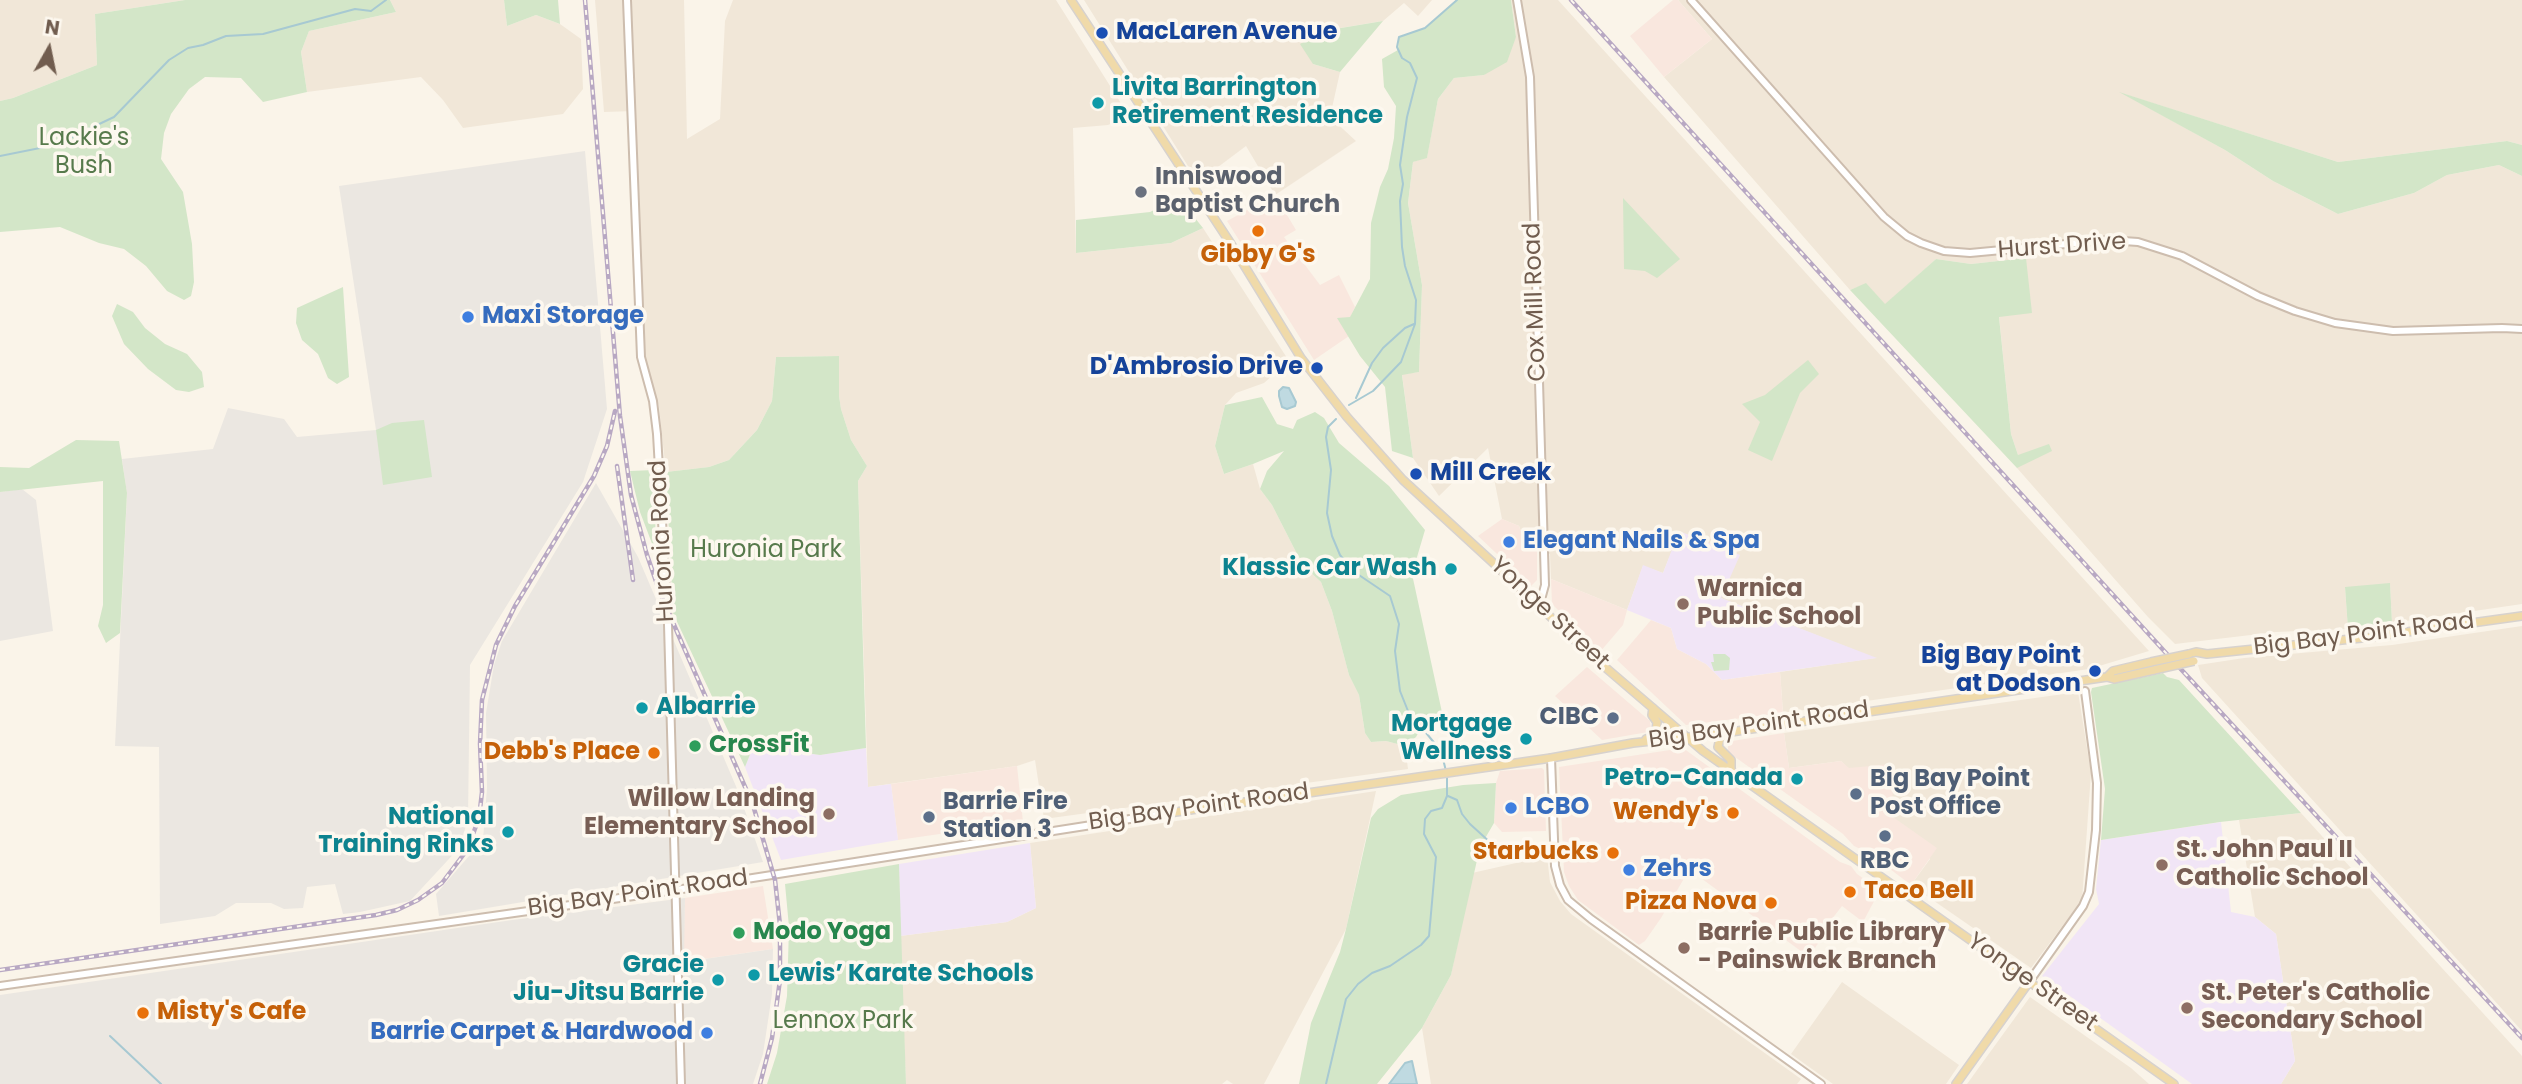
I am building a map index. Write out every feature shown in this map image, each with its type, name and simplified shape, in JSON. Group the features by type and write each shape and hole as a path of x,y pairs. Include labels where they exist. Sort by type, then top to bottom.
{"main road":[{"name":"Yonge Street","path":"1071,0 1231,244 1301,358 1347,417 1403,480 1501,570"},
{"name":"Yonge Street","path":"1535,602 1585,650 1687,737 2174,1084"},
{"name":"Big Bay Point Road","path":"1162,814 1551,758 1633,743 2107,677 2114,679 2189,654 2374,636 2522,617"},
{"name":"Big Bay Point Road","path":"2153,666 2194,661 2207,654"},
{"path":"1633,743 1654,735 1657,726 1653,708"},
{"path":"1731,770 1731,760 1721,752 1718,745 1722,737 1738,730"},
{"path":"1956,1084 2029,982"}],"street":[{"name":"Huronia Road","path":"627,0 641,357 653,401 664,544 681,1084"},
{"name":"Cox Mill Road","path":"1517,0 1530,76 1545,585 1542,596 1535,602"},
{"name":"Hurst Drive","path":"1691,0 1884,217 1907,236 1927,246 1970,254 2109,240 2138,242 2173,252 2258,296 2335,323 2393,331 2502,328 2522,330"},
{"name":"Yonge Street","path":"1501,570 1535,602"},
{"path":"2029,982 2083,906 2089,892 2097,783 2085,691"},
{"path":"1551,758 1555,866 1560,885 1568,900 1584,915 1821,1084"},
{"name":"Big Bay Point Road","path":"0,986 676,890 1162,814"}],"shaded area":[{"path":"0,0 185,0 95,14 97,65 0,101"},
{"path":"390,0 504,0 507,26 536,15 560,24 581,39 583,89 563,114 463,128 443,100 421,77 307,92 301,52 309,31 396,12"},
{"path":"595,0 684,0 687,139 720,119 725,21 733,0 1056,0 1129,116 1108,125 1073,128 1076,253 1171,243 1203,228 1289,361 1264,383 1236,393 1225,405 1215,446 1224,474 1253,464 1260,489 1272,505 1297,554 1307,569 1321,582 1332,611 1349,675 1359,695 1365,733 1371,742 1386,741 1405,746 1408,769 1044,819 1035,760 1017,766 868,787 858,481 867,466 851,440 841,409 839,356 776,357 772,401 757,430 729,460 709,467 666,472 659,407 645,359 635,111 604,112"},
{"path":"1084,0 1432,0 1418,16 1404,3 1383,21 1323,31 1313,64 1340,72 1330,117 1356,141 1275,195 1246,146 1198,182"},
{"path":"1511,0 1558,0 2149,651 2089,669 1783,713 1780,672 1875,658 1721,598 1680,531 1663,573 1643,566 1627,610 1551,579 1550,554 1526,544 1519,526 1502,519 1488,448 1439,496 1413,458 1402,374 1419,372 1422,285 1408,203 1413,162 1427,157 1438,99 1454,78 1484,75 1516,37"},
{"path":"1673,0 1678,0 1712,39 1664,77 1630,36"},
{"path":"1678,0 2522,0 2522,145 2507,141 2338,162 2124,94 2225,150 2273,181 2338,214 2414,193 2447,175 2499,165 2522,176 2522,604 2392,623 2390,584 2345,588 2348,629 2276,632 2175,644 2017,468 2018,455 2011,434 1999,316 2026,258 1971,264 1936,259 1885,305 1866,284 1850,290 1664,77 1712,39"},
{"path":"585,151 607,409 583,482 470,665 468,818 460,847 410,901 343,914 335,884 307,887 303,908 284,909 271,903 236,903 215,916 160,924 159,747 115,746 127,494 122,459 213,449 228,408 284,419 297,437 376,430 339,186"},
{"path":"1275,195 1296,230 1284,237 1320,285 1339,275 1355,307 1350,318 1338,318 1349,336 1314,360 1227,221"},
{"path":"596,483 638,557 738,791 763,862 439,916 436,894 483,840 487,788 486,713 494,665 502,641"},
{"path":"22,489 36,500 53,631 0,641 0,492"},
{"path":"1502,519 1519,526 1526,544 1537,549 1537,580 1531,586 1478,536"},
{"name":"Warnica Public School","path":"1679,531 1740,555 1721,598 1877,658 1722,680 1706,664 1677,649 1671,628 1627,610 1643,565 1663,573"},
{"path":"1551,579 1627,610 1623,625 1600,652 1552,604"},
{"path":"1651,620 1671,628 1677,649 1706,664 1722,680 1780,672 1783,713 1686,725 1617,660"},
{"path":"2522,626 2522,1031 2202,678 2198,665 2244,658 2392,645"},
{"path":"1587,667 1650,721 1651,728 1648,732 1602,740 1555,696"},
{"path":"2078,692 2091,773 2082,900 2031,968 1911,885 1930,859 1841,761 1789,768 1784,733"},
{"path":"1784,733 1789,768 1841,761 1849,768 1892,764 1893,817 1937,848 1911,885 1728,752 1728,744 1732,741"},
{"name":"Willow Landing Elementary School","path":"788,738 806,753 820,755 866,748 868,787 891,784 898,840 781,860 745,767 751,752"},
{"path":"1683,748 1840,862 1851,866 1857,874 1880,890 1863,922 1842,906 1825,928 1825,933 1809,957 1698,876 1686,875 1661,918 1645,941 1639,945 1578,900 1564,872 1559,767"},
{"path":"1017,766 1023,822 898,840 891,784"},
{"path":"1542,768 1546,831 1502,832 1494,823 1496,783 1500,771"},
{"path":"1376,791 1346,929 1264,1084 1233,1084 1227,1080 1222,1084 906,1084 900,936 1007,922 1036,908 1030,843"},
{"path":"2301,813 2522,1056 2522,1084 2281,1084 2295,1061 2276,934 2255,917 2239,820"},
{"name":"St. Peter's Catholic Secondary School","path":"2221,822 2231,912 2255,917 2276,934 2295,1061 2281,1084 2192,1084 2042,976 2099,904 2096,889 2101,840"},
{"path":"1030,843 1036,908 1007,922 900,936 899,864"},
{"path":"1547,856 1550,882 1571,914 1801,1079 1797,1084 1431,1084 1422,1028 1451,975 1472,873"},
{"path":"763,886 773,949 683,962 685,898"},
{"path":"685,898 684,962 773,949 772,994 763,1054 753,1084 0,1084 0,995 512,920"},
{"path":"1842,982 1959,1065 1946,1084 1833,1084 1791,1054"},
{"path":"2030,997 2131,1068 2149,1084 1967,1084"}],"green space":[{"name":"Lackie's Bush","path":"185,0 390,0 396,12 309,31 301,52 307,92 263,102 241,78 205,77 189,89 171,114 164,133 161,159 183,192 192,244 194,282 191,296 184,300 167,291 146,266 124,249 99,243 60,227 0,232 0,101 97,65 95,14"},
{"path":"504,0 558,0 560,24 536,15 507,26"},
{"path":"1456,0 1511,0 1516,37 1507,62 1484,75 1454,78 1438,99 1427,158 1413,162 1408,203 1422,285 1419,372 1402,375 1413,458 1392,451 1385,387 1360,356 1337,318 1350,317 1370,279 1371,223 1380,187 1388,169 1396,106 1384,87 1382,59 1398,50 1399,37 1425,28"},
{"path":"1383,21 1340,72 1313,64 1300,44 1323,31"},
{"path":"2119,92 2338,162 2507,141 2522,145 2522,176 2499,165 2447,175 2414,193 2338,214 2273,181 2225,150"},
{"path":"1179,198 1203,228 1171,243 1076,253 1076,220 1150,212"},
{"path":"1623,198 1680,259 1657,278 1645,271 1624,269"},
{"path":"2026,258 2032,313 1999,317 2011,434 2018,455 2049,444 2052,451 2017,468 1850,290 1866,283 1885,304 1936,259 1971,264"},
{"path":"343,287 349,377 337,384 328,378 318,354 302,340 296,323 297,308"},
{"path":"117,304 133,312 145,328 165,344 187,354 202,372 204,387 189,392 176,390 148,369 124,344 112,316"},
{"name":"Huronia Park","path":"839,356 841,409 851,440 867,466 858,481 866,748 820,755 806,753 788,739 751,752 745,767 673,613 666,472 709,467 729,460 757,430 772,401 776,357"},
{"path":"1808,360 1819,374 1800,393 1772,461 1748,450 1760,422 1742,404 1765,395"},
{"path":"1262,397 1277,424 1293,429 1297,420 1315,412 1324,418 1339,443 1389,486 1425,530 1412,574 1443,717 1427,718 1416,737 1405,746 1386,741 1371,742 1365,733 1359,695 1349,675 1332,611 1321,582 1307,569 1297,554 1272,505 1260,489 1267,471 1284,451 1224,474 1215,446 1225,405"},
{"path":"424,420 432,477 383,485 376,430 392,423"},
{"path":"76,440 119,441 127,493 120,633 106,643 98,626 103,605 103,481 0,492 0,467 29,468"},
{"path":"654,470 656,554 640,512 630,471"},
{"path":"2390,583 2392,623 2348,629 2345,587"},
{"path":"1713,654 1725,654 1730,658 1729,670 1714,671 1711,662 1714,662"},
{"path":"2163,673 2179,680 2301,813 2101,840 2105,789 2092,688"},
{"path":"1496,783 1494,823 1480,847 1451,975 1422,1028 1377,1084 1299,1084 1311,1023 1340,952 1371,818 1378,809 1401,795 1463,785"},
{"name":"Lennox Park","path":"899,864 906,1084 767,1084 777,1053 787,996 789,927 785,884"}],"water":[{"path":"1283,387 1289,388 1296,402 1295,406 1287,409 1282,407 1279,391"},
{"path":"1412,1061 1417,1084 1389,1084 1405,1063"}],"waterway":[{"path":"0,156 55,145 114,117 169,60 188,48 226,36 263,34 355,9 371,11 386,0"},
{"path":"1349,405 1373,391 1401,362 1415,324 1416,300 1402,247 1400,201 1403,184 1400,165 1407,117 1417,78 1410,63 1402,58 1397,47 1399,37 1425,28 1457,0"},
{"path":"1356,398 1372,363 1383,348 1405,328 1414,324"},
{"path":"1336,419 1328,427 1326,437 1331,470 1327,513 1332,536 1340,555 1353,571 1390,596 1399,624 1395,651 1400,691 1408,711 1441,751 1446,771"},
{"path":"1326,1084 1346,999 1358,984 1372,973 1390,966 1421,945 1429,936 1436,857 1424,834 1425,819 1431,811 1442,808 1447,796 1447,776"},
{"path":"1448,796 1457,800 1462,814 1492,844 1503,849 1523,849"},
{"path":"110,1036 161,1084"}],"railway":[{"path":"585,0 620,416 631,495 660,593 753,805 775,880 780,925 780,980 772,1038 760,1084"},
{"path":"1571,0 2166,653 2522,1038"},
{"path":"0,970 376,915 397,910 418,900 442,883 467,850 479,818 482,792 482,700 496,645 515,606 594,476 607,446 615,411"},
{"path":"617,466 633,580"}],"place":[{"name":"MacLaren Avenue","path":"1102,33"},
{"name":"Livita Barrington Retirement Residence","path":"1098,103"},
{"name":"Inniswood Baptist Church","path":"1141,192"},
{"name":"Gibby G's","path":"1258,231"},
{"name":"Maxi Storage","path":"468,317"},
{"name":"D'Ambrosio Drive","path":"1317,368"},
{"name":"Mill Creek","path":"1416,474"},
{"name":"Elegant Nails & Spa","path":"1509,542"},
{"name":"Klassic Car Wash","path":"1451,569"},
{"name":"Warnica Public School","path":"1683,604"},
{"name":"Big Bay Point at Dodson","path":"2095,671"},
{"name":"Albarrie","path":"642,708"},
{"name":"CIBC","path":"1613,718"},
{"name":"Mortgage Wellness","path":"1526,739"},
{"name":"CrossFit","path":"695,746"},
{"name":"Debb's Place","path":"654,753"},
{"name":"Petro-Canada","path":"1797,779"},
{"name":"Big Bay Point Post Office","path":"1856,794"},
{"name":"LCBO","path":"1511,808"},
{"name":"Wendy's","path":"1733,813"},
{"name":"Willow Landing Elementary School","path":"829,814"},
{"name":"Barrie Fire Station 3","path":"929,817"},
{"name":"National Training Rinks","path":"508,832"},
{"name":"RBC","path":"1885,836"},
{"name":"Starbucks","path":"1613,853"},
{"name":"St. John Paul II Catholic School","path":"2162,865"},
{"name":"Zehrs","path":"1629,870"},
{"name":"Taco Bell","path":"1850,892"},
{"name":"Pizza Nova","path":"1771,903"},
{"name":"Modo Yoga","path":"739,933"},
{"name":"Barrie Public Library - Painswick Branch","path":"1684,948"},
{"name":"Lewis’ Karate Schools","path":"754,975"},
{"name":"Gracie Jiu-Jitsu Barrie","path":"718,980"},
{"name":"St. Peter's Catholic Secondary School","path":"2187,1008"},
{"name":"Misty's Cafe","path":"143,1013"},
{"name":"Barrie Carpet & Hardwood","path":"707,1033"}]}
